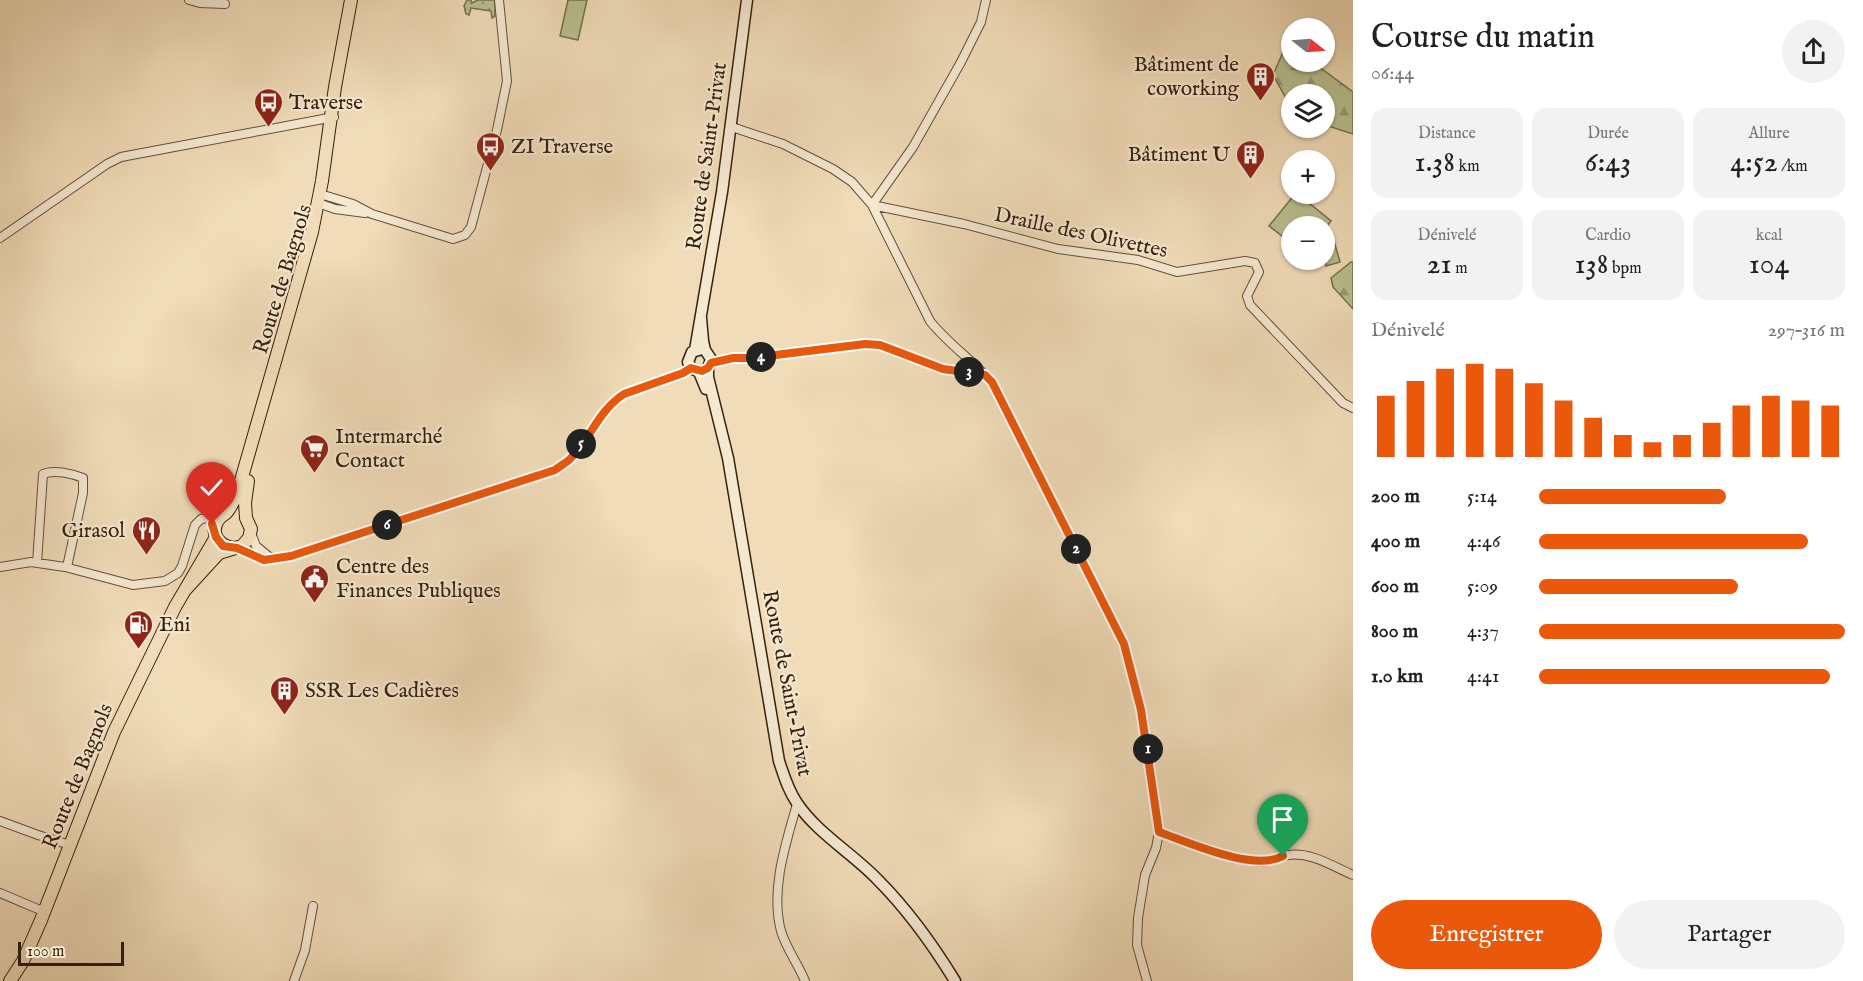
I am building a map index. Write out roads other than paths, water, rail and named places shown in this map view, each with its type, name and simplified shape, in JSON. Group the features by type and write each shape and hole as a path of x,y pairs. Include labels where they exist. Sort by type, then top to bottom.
{"main road":[{"name":"Route de Bagnols","path":"254,440 311,250 323,200 351,0"},
{"path":"236,548 223,546 216,536 215,525 234,502 254,440"},
{"path":"246,518 245,492 254,440"},
{"path":"186,589 219,553 246,543 251,533 246,518 237,512 223,515"},
{"path":"186,589 216,536"},
{"name":"Route de Bagnols","path":"10,981 45,912 114,732 186,589"}],"street":[{"path":"189,0 225,4"},
{"path":"323,200 453,239 465,235 471,227 507,81 499,0"},
{"name":"Route de Saint-Privat","path":"747,0 732,127 701,318 701,361 728,458 779,761 786,785 797,804 890,892 955,981"},
{"path":"872,205 913,147 961,62 981,22 986,0"},
{"path":"0,238 107,164 121,157 334,117"},
{"path":"732,127 783,144 833,169 852,182 872,205 930,321 941,335 992,382 1124,644 1141,710 1159,832 1156,848 1145,875 1137,918 1137,945 1147,981"},
{"name":"Draille des Olivettes","path":"872,205 964,224 1058,249 1138,260 1177,272 1245,261 1255,263 1259,272 1248,296 1250,305 1343,403 1353,408"},
{"path":"236,548 264,560 305,552 555,470 570,459 609,406 618,398 662,381 701,361 751,358 865,344 880,345 943,369 985,375"},
{"path":"37,563 43,474 48,472 75,475 83,478 83,493 67,567"},
{"path":"0,567 37,563 67,567 133,585 165,581 178,573 182,566 195,525 201,519 223,515"},
{"path":"207,518 216,536"},
{"path":"251,533 256,546 272,559"},
{"path":"797,804 777,891 776,907 782,933 805,981"},
{"path":"0,821 70,844"},
{"path":"1159,832 1248,860 1272,861 1289,855 1314,857 1353,876"},
{"path":"0,893 45,912"},
{"path":"294,981 305,950 313,906"}],"place":[{"name":"Bâtiment de coworking","path":"1260,102"},
{"name":"Traverse","path":"268,128"},
{"name":"ZI Traverse","path":"490,172"},
{"name":"Bâtiment U","path":"1251,180"},
{"name":"Intermarché Contact","path":"314,474"},
{"name":"Girasol","path":"146,556"},
{"name":"Centre des Finances Publiques","path":"315,604"},
{"name":"Eni","path":"138,650"},
{"name":"SSR Les Cadières","path":"284,716"}]}
